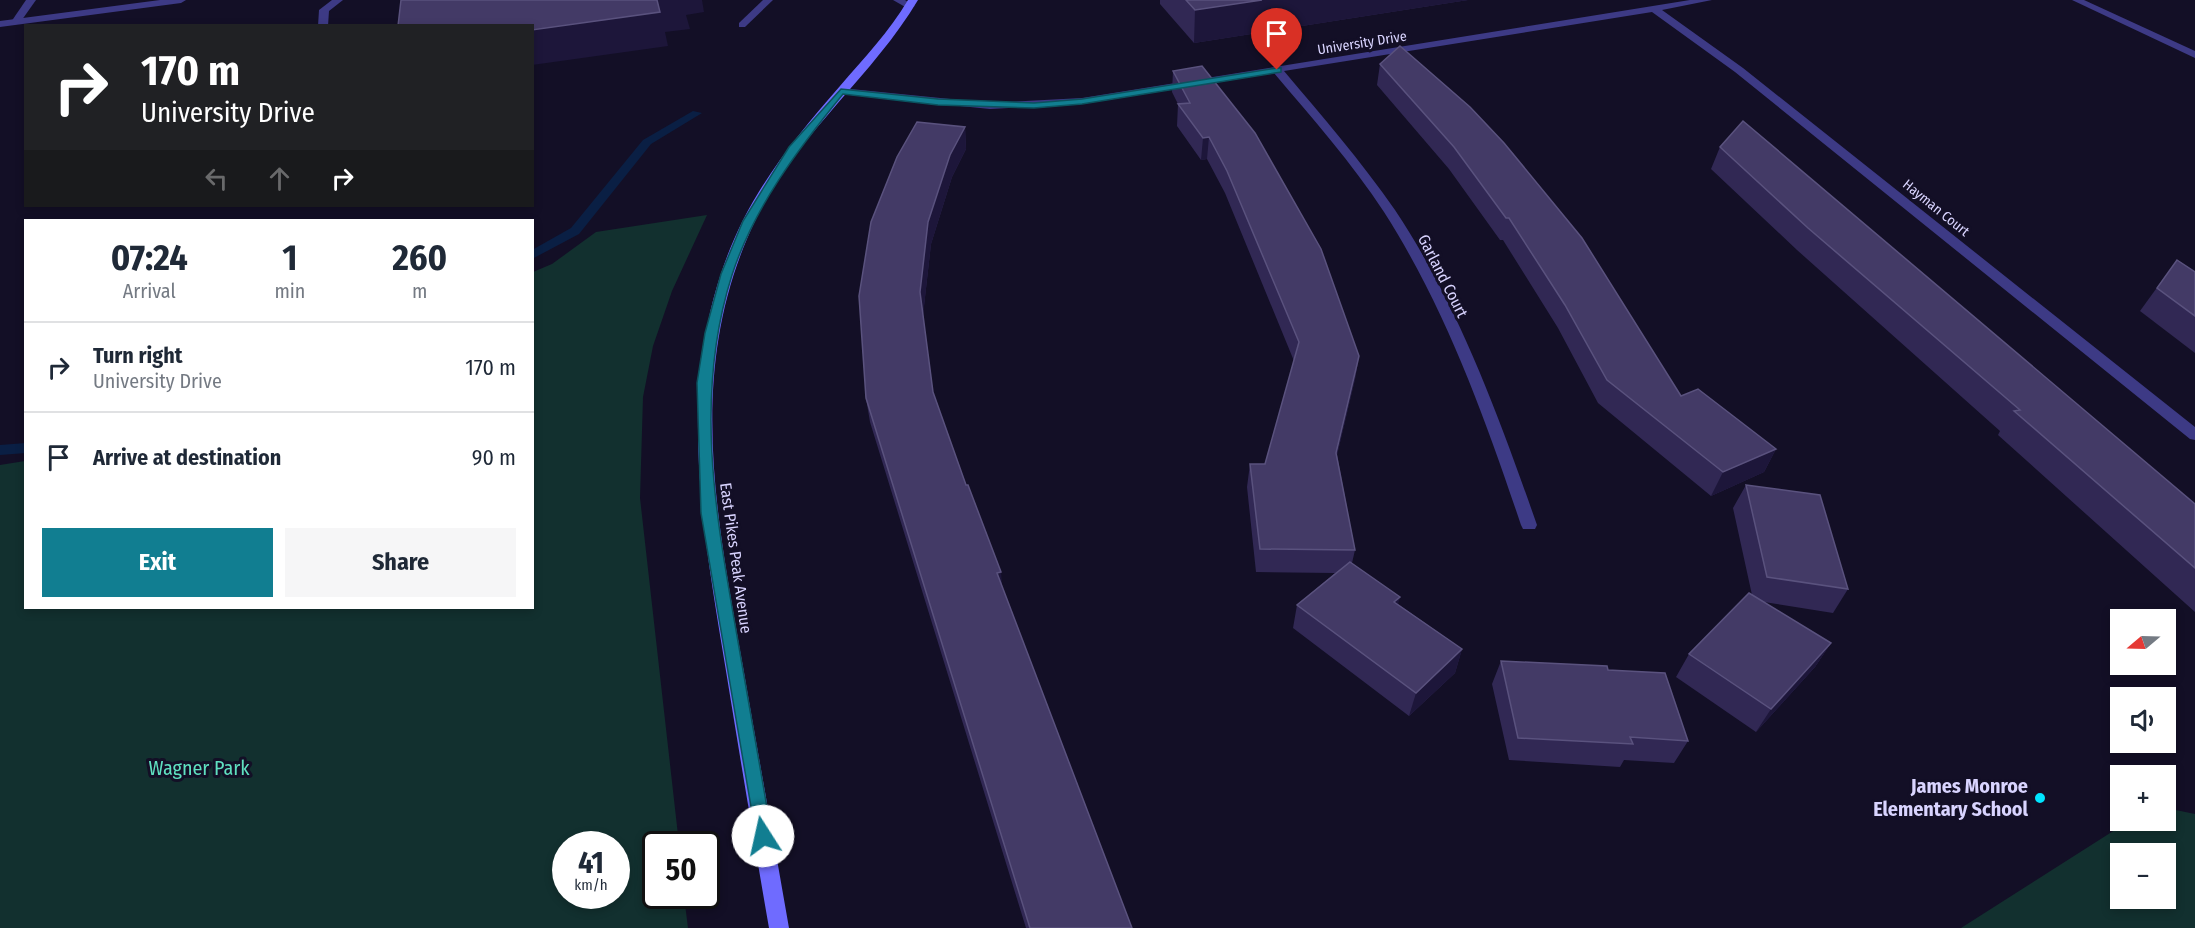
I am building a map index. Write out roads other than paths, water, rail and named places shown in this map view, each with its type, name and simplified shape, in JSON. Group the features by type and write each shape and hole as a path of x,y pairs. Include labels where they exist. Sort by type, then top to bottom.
{"main road":[{"name":"East Pikes Peak Avenue","path":"779,928 708,513 704,383 711,333 727,274 749,221 793,150 884,42 907,2"}],"street":[{"path":"16,22 31,0"},
{"path":"0,24 181,0"},
{"path":"323,24 324,10 338,0"},
{"path":"741,25 768,0"},
{"name":"University Drive","path":"841,91 938,102 1034,106 1082,101 1707,0"},
{"path":"2077,0 2195,55"},
{"name":"Hayman Court","path":"1654,9 1739,70 2195,435"},
{"name":"Garland Court","path":"1277,70 1319,118 1402,231 1435,293 1494,422 1529,525"}],"waterway":[{"path":"534,254 575,231 647,142 697,113"},
{"path":"0,450 24,448"}],"place":[{"name":"James Monroe Elementary School","path":"2040,798"}],"park label":[{"name":"Wagner Park","path":"199,768"}]}
